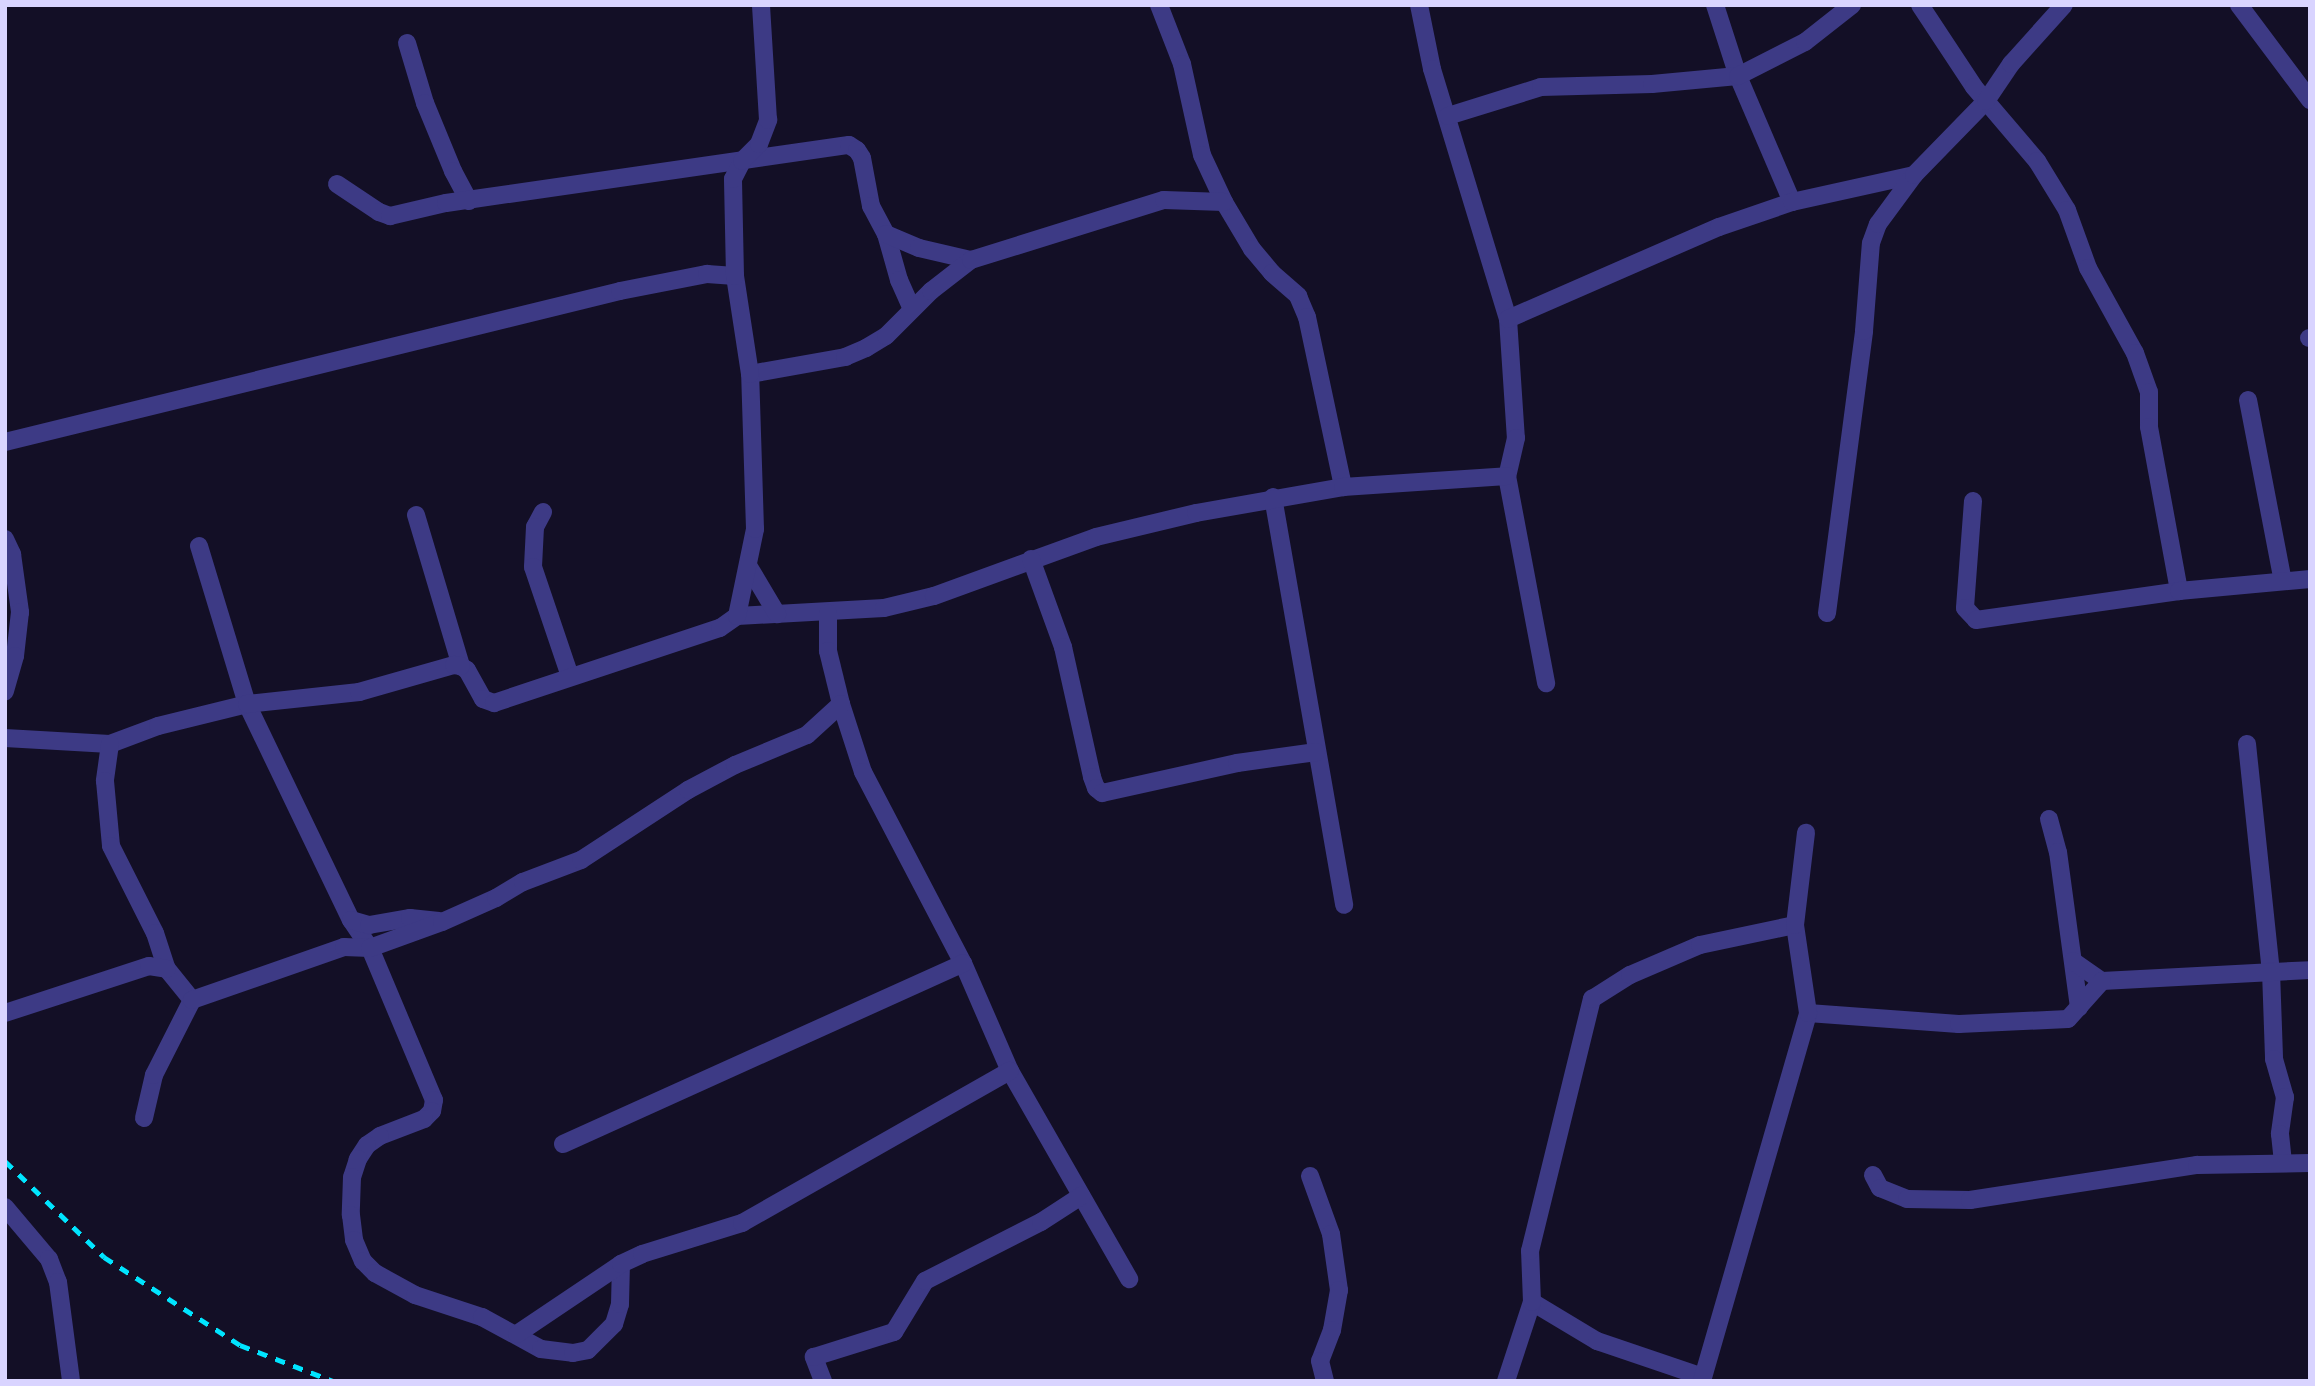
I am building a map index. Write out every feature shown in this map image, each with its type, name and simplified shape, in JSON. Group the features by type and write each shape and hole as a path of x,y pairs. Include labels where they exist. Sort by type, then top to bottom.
{"street":[{"path":"737,616 755,529 750,374 735,276 733,178 742,162 759,144 768,120 761,5"},
{"path":"1159,5 1182,64 1202,155 1224,202 1252,249 1272,273 1298,296 1307,317 1343,487"},
{"path":"1419,5 1432,69 1508,319 1516,438 1507,476 1546,683"},
{"path":"1715,5 1738,76 1792,202"},
{"path":"1448,116 1541,87 1652,84 1738,76 1805,42 1852,5"},
{"path":"1920,5 1936,34 1986,101 2037,161 2067,210 2088,268 2135,353 2149,392 2149,427 2179,591"},
{"path":"1827,613 1864,331 1871,243 1878,224 1914,174 1986,101 2011,64 2064,5"},
{"path":"2244,7 2310,100"},
{"path":"408,43 425,103 453,171 469,201"},
{"path":"337,184 379,212 390,216 469,201 849,145 857,149 862,158 871,206 886,234 899,280 912,310"},
{"path":"1508,319 1719,227 1792,202 1914,174"},
{"path":"750,374 845,357 886,335 971,260 1164,200 1224,202"},
{"path":"886,234 919,248 971,260"},
{"path":"5,442 579,301 707,274 735,276"},
{"path":"2248,400 2283,581"},
{"path":"5,738 110,744 158,726 247,705 359,692 454,665 467,670 483,699 494,703 720,628 737,616 884,608 934,596 1096,537 1273,497 1343,487 1507,476"},
{"path":"1273,497 1344,905"},
{"path":"1973,501 1965,608 1976,620 2179,591 2310,579"},
{"path":"543,512 535,527 533,566 570,676"},
{"path":"416,515 461,666"},
{"path":"5,539 12,554 20,612 15,656 5,692"},
{"path":"199,546 247,705 351,920 370,948 434,1100 432,1111 424,1119 380,1136 367,1145 358,1159 352,1177 351,1215 354,1240 363,1261 383,1278 415,1295 470,1312 517,1334 541,1349 573,1353 588,1350 614,1324 620,1304 621,1264"},
{"path":"1031,559 1063,647 1092,777 1096,788 1102,793 1237,763 1316,752"},
{"path":"749,567 777,614"},
{"path":"828,613 828,651 841,704 863,772 963,963 1010,1071 1129,1279"},
{"path":"144,1118 154,1075 192,1000 344,947 370,948 442,922 496,898 523,882 581,860 688,790 734,765 807,735 841,704"},
{"path":"110,744 105,781 111,846 155,933 167,969 192,1000"},
{"path":"2247,744 2271,971 2274,1059 2285,1097 2280,1134 2283,1163"},
{"path":"2049,819 2058,852 2079,1007"},
{"path":"1532,1302 1597,1341 1703,1379 1808,1013 1794,925 1806,833"},
{"path":"351,920 369,925 410,918 442,922"},
{"path":"1506,1381 1532,1302 1531,1251 1592,999 1630,975 1700,945 1794,925"},
{"path":"2073,961 2102,981 2310,970"},
{"path":"563,1144 963,963"},
{"path":"5,1013 149,966 167,969"},
{"path":"1808,1013 1959,1024 2068,1019 2102,981"},
{"path":"517,1334 621,1264 642,1254 742,1223 1010,1071"},
{"path":"1873,1175 1880,1188 1907,1199 1970,1200 2197,1165 2310,1163"},
{"path":"1310,1176 1331,1234 1339,1290 1332,1330 1320,1361 1325,1381"},
{"path":"823,1381 814,1357 894,1332 925,1281 1041,1222 1081,1196"},
{"path":"5,1207 49,1259 58,1282 71,1381"}],"railway":[{"path":"5,1161 104,1257 240,1345 333,1381"}]}
